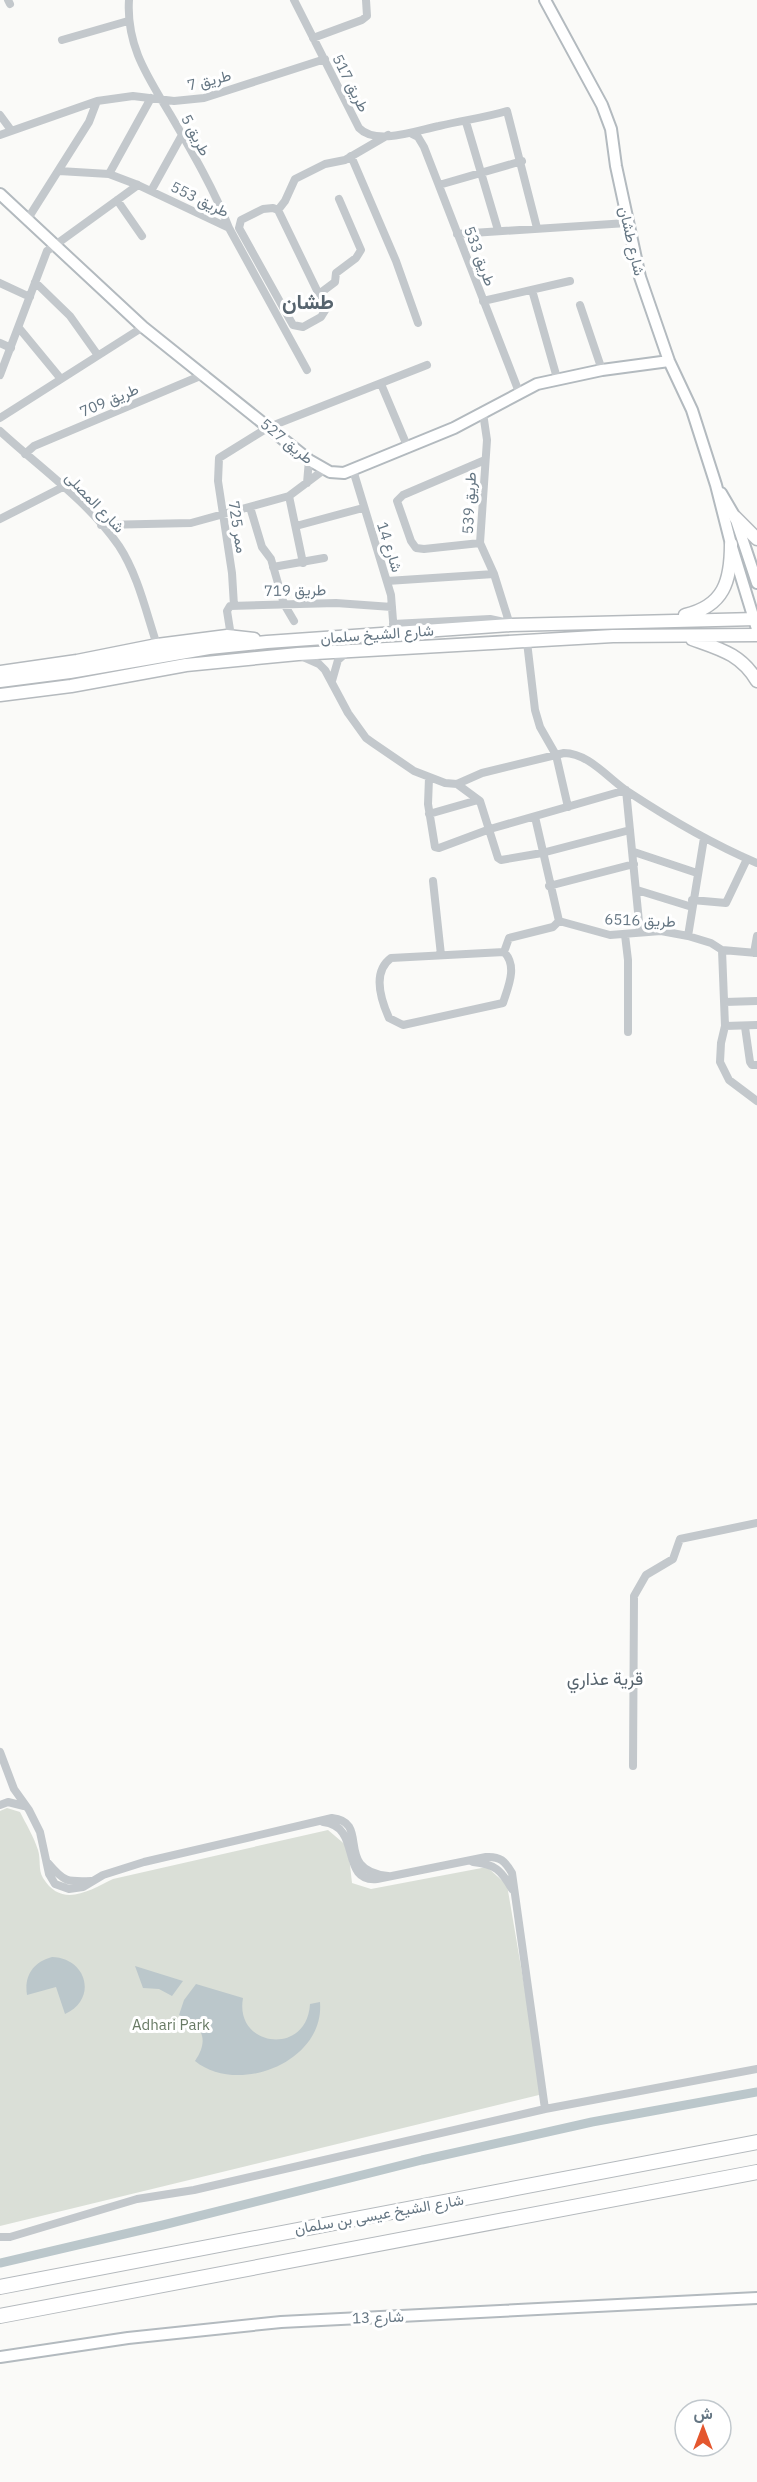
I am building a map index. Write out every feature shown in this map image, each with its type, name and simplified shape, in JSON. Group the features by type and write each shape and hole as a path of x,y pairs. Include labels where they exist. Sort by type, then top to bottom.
{"highway":[{"name":"شارع الشيخ عيسى بن سلمان","path":"0,2287 757,2142"},
{"name":"شارع الشيخ عيسى بن سلمان","path":"0,2316 757,2172"},
{"path":"0,2325 35,2310"}],"main road":[{"path":"735,517 757,539"},
{"path":"665,620 704,609 717,598 725,587 731,569 731,544"},
{"name":"شارع الشيخ سلمان","path":"0,681 70,672 182,652 393,629 665,620 756,622"},
{"path":"682,635 729,652 748,665 757,681"},
{"name":"شارع الشيخ سلمان","path":"0,695 71,686 186,665 298,654 613,636 757,635"},
{"path":"0,672 77,661 157,645 231,636 267,642"}],"street":[{"name":"طريق 5","path":"129,0 128,21 136,52 155,98 182,135 229,228"},
{"name":"طريق 517","path":"294,0 359,128 364,133 373,136 412,134 441,125 466,122 507,111 522,161"},
{"path":"313,38 363,20 369,11 366,0"},
{"name":"شارع طشان","path":"545,0 591,84 611,129 627,223 640,277 669,361 686,394 716,485 731,544 756,622"},
{"path":"62,40 128,21"},
{"name":"طريق 7","path":"0,135 97,101 133,96 174,101 204,98 325,59"},
{"path":"109,174 155,98"},
{"path":"27,220 89,122 97,101"},
{"path":"0,115 11,130"},
{"path":"466,122 498,230"},
{"name":"طريق 533","path":"412,134 418,137 424,147 519,392"},
{"path":"151,191 182,135"},
{"path":"278,210 285,201 295,179 325,164 336,163 351,156 388,135"},
{"path":"351,156 396,261 418,322"},
{"path":"439,185 522,161 537,228"},
{"name":"طريق 553","path":"58,171 109,174 138,185 229,228 307,370"},
{"path":"0,375 47,251 138,185"},
{"name":"طريق 527","path":"0,195 143,327 205,374 309,460 336,473 353,470 408,448 483,413 519,392 557,378 669,361"},
{"path":"117,200 142,236"},
{"path":"319,294 335,282 336,273 356,258 360,250 360,245 339,200"},
{"path":"278,210 263,209 241,220 239,228 289,318 298,327"},
{"path":"278,210 325,305 325,313 303,327 286,333"},
{"path":"457,234 627,223"},
{"path":"483,301 570,281"},
{"path":"35,282 70,316 97,354"},
{"path":"0,283 30,297"},
{"path":"532,290 557,378"},
{"path":"580,305 602,370"},
{"path":"0,418 97,354 143,327"},
{"path":"19,328 62,379"},
{"path":"0,343 11,348"},
{"path":"270,427 427,365"},
{"name":"طريق 709","path":"25,454 34,446 205,374"},
{"path":"381,384 408,448"},
{"name":"طريق 539","path":"483,413 488,440 480,543 494,574 510,625"},
{"name":"ممر 725","path":"234,606 232,573 218,481 219,458 270,427"},
{"name":"شارع المصلى","path":"0,431 63,487 101,525 118,546 132,572 157,645"},
{"path":"307,483 309,460"},
{"path":"480,543 416,548 411,541 397,501 402,495 485,460"},
{"path":"101,525 190,523 223,515 289,496 325,469"},
{"name":"شارع 14","path":"353,470 387,581 393,629"},
{"name":"شارع طشان","path":"716,485 735,517 757,583"},
{"path":"0,519 63,487"},
{"path":"289,496 303,563"},
{"path":"250,507 262,547 270,556 284,604 294,621"},
{"path":"296,526 363,508"},
{"path":"273,567 324,558"},
{"path":"387,581 494,574"},
{"name":"طريق 719","path":"234,606 336,603 392,607"},
{"path":"231,636 227,609 234,606"},
{"path":"526,642 535,710 540,727 560,754 568,807"},
{"path":"332,681 338,660 348,651"},
{"path":"298,654 319,664 332,681 348,713 366,738 391,757 429,778 457,784 478,800 490,829 498,858 501,860 542,853 630,830"},
{"path":"457,784 482,773 560,754 581,757 626,790 704,838 757,864"},
{"path":"429,778 429,814 436,848 490,829 626,790"},
{"path":"626,790 634,852 640,932"},
{"path":"429,814 478,800"},
{"path":"504,952 509,938 553,927 559,921 549,886 535,817"},
{"path":"688,936 704,838"},
{"path":"634,852 698,873"},
{"path":"747,859 757,858"},
{"name":"طريق 6516","path":"637,890 692,903 723,903 728,901 747,859"},
{"path":"549,886 634,864"},
{"path":"433,881 441,955"},
{"name":"طريق 6516","path":"559,921 610,935 661,932 688,936 711,943 723,950 756,953 757,936"},
{"path":"625,935 628,960 628,1032"},
{"path":"723,950 725,1026 720,1043 720,1062 729,1080 757,1101"},
{"path":"504,952 509,957 512,975 503,1003 403,1025 394,1022 386,1011 379,973 383,964 391,958 504,952"},
{"path":"725,1002 757,1001"},
{"path":"725,1026 757,1025"},
{"path":"745,1027 754,1065"},
{"path":"633,1766 634,1596 645,1575 673,1559 680,1539 757,1523"},
{"path":"0,1752 11,1782 29,1809 42,1838 47,1862 68,1881 92,1881 114,1871 144,1862 332,1818 345,1822 352,1832 353,1850 359,1864 366,1871 388,1876 486,1857 502,1860 512,1873 545,2109"},
{"path":"2,1803 11,1793 11,1782"},
{"path":"2,1803 16,1802 29,1809"},
{"path":"0,2237 10,2237 137,2199 194,2190 545,2109 757,2069"},
{"name":"شارع 13","path":"0,2357 139,2336 281,2322 757,2298"}],"green space":[{"name":"Adhari Park","path":"7,1808 20,1812 30,1831 38,1850 43,1878 59,1893 67,1895 86,1892 113,1879 328,1830 348,1847 352,1883 371,1889 487,1867 507,1885 542,2090 539,2095 0,2226 0,1811"}],"shaded area":[{"path":"52,1957 64,1959 73,1964 84,1980 85,1990 82,1999 65,2014 56,1987 27,1995 27,1982 31,1971 40,1962"},
{"path":"135,1966 183,1981 172,1996 159,1989 143,1988"},
{"path":"196,1984 243,1998 243,2014 249,2027 259,2035 272,2039 285,2038 297,2032 306,2021 310,2004 320,2002 318,2023 309,2041 294,2056 276,2067 255,2074 233,2075 213,2071 195,2061 200,2053 203,2039 193,2023 179,2015 184,2000"}],"waterway":[{"path":"0,2263 422,2160 592,2122 757,2092"}],"district":[{"name":"طشان","path":"308,301"},
{"name":"قرية عذاري","path":"605,1678"}]}
